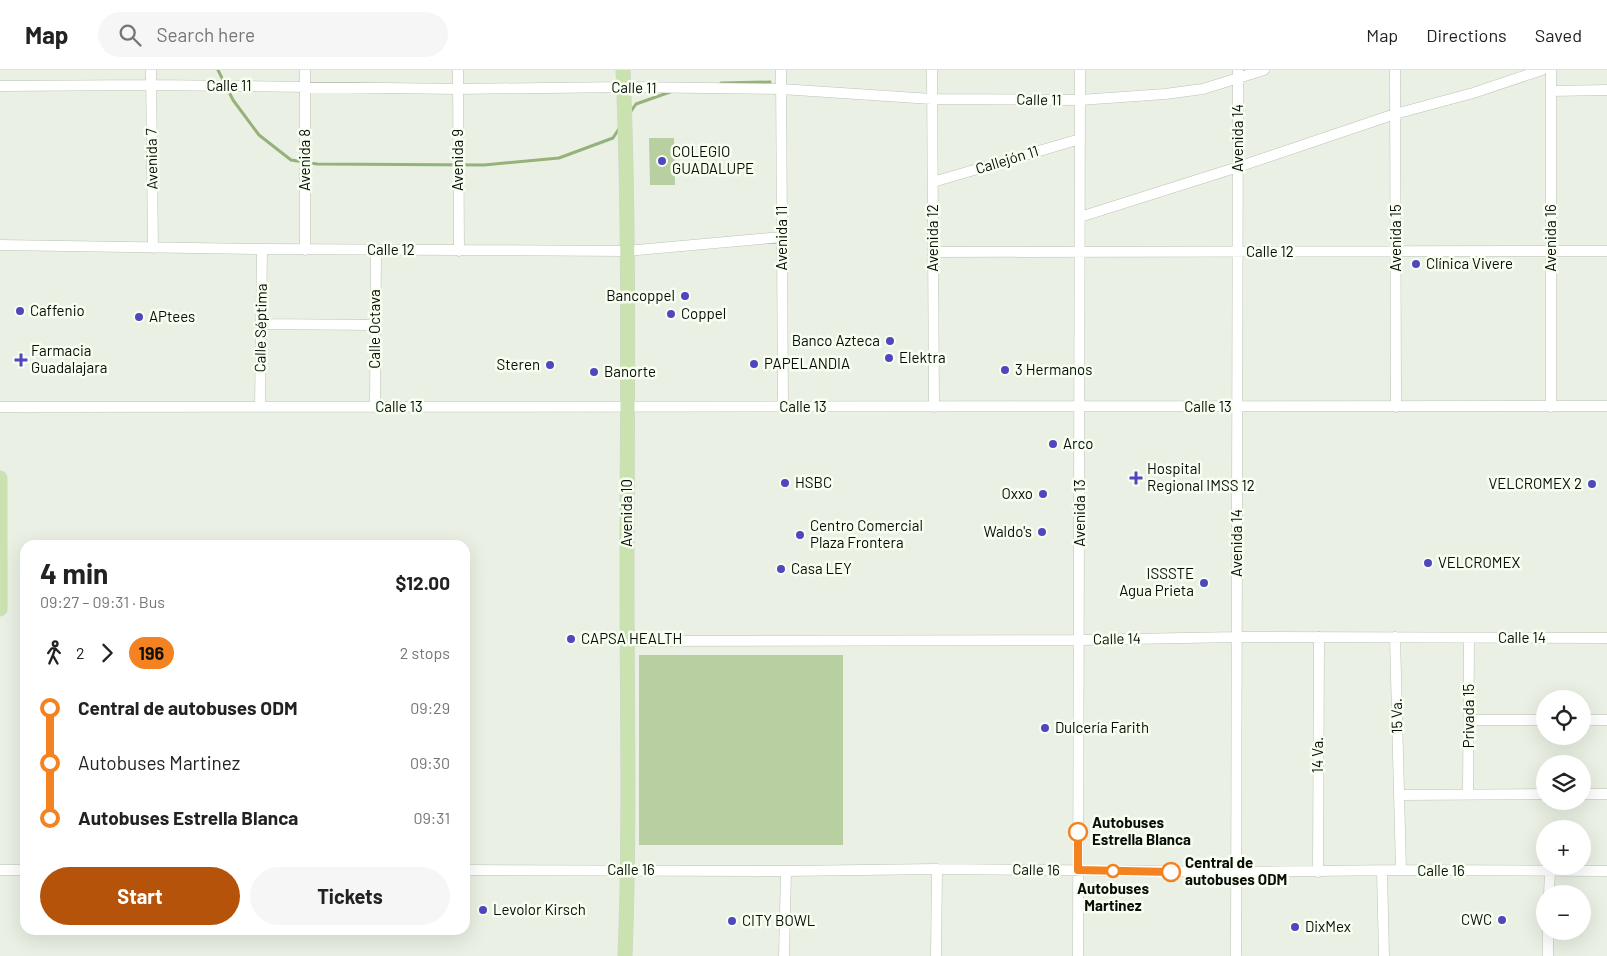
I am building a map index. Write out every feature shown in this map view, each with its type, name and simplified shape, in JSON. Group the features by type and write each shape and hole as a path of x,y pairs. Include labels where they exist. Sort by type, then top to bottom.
{"main road":[{"name":"Avenida 10","path":"623,70 626,251 629,870 625,956"},
{"path":"0,478 0,609"}],"street":[{"name":"Avenida 7","path":"151,70 153,248"},
{"name":"Avenida 8","path":"305,70 305,250"},
{"name":"Avenida 9","path":"458,70 459,251"},
{"name":"Avenida 11","path":"781,70 783,407"},
{"name":"Avenida 12","path":"932,70 934,407"},
{"name":"Avenida 13","path":"1078,956 1080,70"},
{"name":"Calle 11","path":"0,86 152,85 458,89 781,89 932,98 1080,100 1165,94 1203,88 1238,74 1264,70"},
{"name":"Avenida 15","path":"1395,70 1396,406"},
{"path":"1080,217 1238,167 1395,114 1473,93 1542,70"},
{"name":"Avenida 16","path":"1551,70 1551,406"},
{"name":"Avenida 14","path":"1236,956 1238,74"},
{"path":"1551,91 1607,90"},
{"name":"Callejón 11","path":"933,182 1080,138"},
{"name":"Calle 12","path":"0,245 305,250 626,251 782,237"},
{"name":"Calle Séptima","path":"260,407 262,249"},
{"name":"Calle Octava","path":"375,407 376,250"},
{"name":"Calle 12","path":"933,252 1607,251"},
{"path":"261,324 376,325"},
{"name":"Calle 13","path":"0,407 1607,406"},
{"name":"Calle 14","path":"627,641 1079,640 1237,637 1607,638"},
{"name":"14 Va.","path":"1318,872 1319,637"},
{"name":"15 Va.","path":"1395,638 1401,870"},
{"name":"Privada 15","path":"1468,794 1469,638"},
{"path":"1469,720 1536,720"},
{"path":"1591,720 1607,720"},
{"path":"1398,795 1536,794"},
{"path":"1591,794 1607,794"},
{"path":"936,956 937,869"},
{"name":"Calle 16","path":"470,870 786,871 937,869 1237,872 1401,870 1536,872"},
{"path":"0,870 20,870"},
{"path":"784,956 786,871"},
{"path":"1382,871 1384,956"},
{"name":"Calle 16","path":"1591,871 1607,871"},
{"path":"1548,940 1548,956"}],"green space":[{"name":"COLEGIO GUADALUPE","path":"649,138 674,138 675,185 650,185"},
{"path":"639,655 843,655 843,845 639,845"}],"waterway":[{"path":"218,70 233,100 259,135 291,160 317,164 484,165 559,158 613,138 620,127"},
{"path":"721,83 770,82"},
{"path":"629,114 636,104 673,91"}],"bus line":[{"name":"196","path":"1078,832 1078,870 1171,872"}],"place":[{"name":"COLEGIO GUADALUPE","path":"662,161"},
{"name":"Clínica Vivere","path":"1416,264"},
{"name":"Bancoppel","path":"685,296"},
{"name":"Caffenio","path":"20,311"},
{"name":"Coppel","path":"671,314"},
{"name":"APtees","path":"139,317"},
{"name":"Banco Azteca","path":"890,341"},
{"name":"Elektra","path":"889,358"},
{"name":"Farmacia Guadalajara","path":"21,360"},
{"name":"PAPELANDIA","path":"754,364"},
{"name":"Steren","path":"550,365"},
{"name":"3 Hermanos","path":"1005,370"},
{"name":"Banorte","path":"594,372"},
{"name":"Arco","path":"1053,444"},
{"name":"Hospital Regional IMSS 12","path":"1136,478"},
{"name":"HSBC","path":"785,483"},
{"name":"VELCROMEX 2","path":"1592,484"},
{"name":"Oxxo","path":"1043,494"},
{"name":"Waldo's","path":"1042,532"},
{"name":"Centro Comercial Plaza Frontera","path":"800,535"},
{"name":"VELCROMEX","path":"1428,563"},
{"name":"Casa LEY","path":"781,569"},
{"name":"ISSSTE Agua Prieta","path":"1204,583"},
{"name":"CAPSA HEALTH","path":"571,639"},
{"name":"Dulcería Farith","path":"1045,728"},
{"name":"Autobuses Estrella Blanca","path":"1078,832"},
{"name":"Autobuses Martinez","path":"1113,871"},
{"name":"Central de autobuses ODM","path":"1171,872"},
{"name":"Levolor Kirsch","path":"483,910"},
{"name":"CWC","path":"1502,920"},
{"name":"CITY BOWL","path":"732,921"},
{"name":"DixMex","path":"1295,927"}]}
